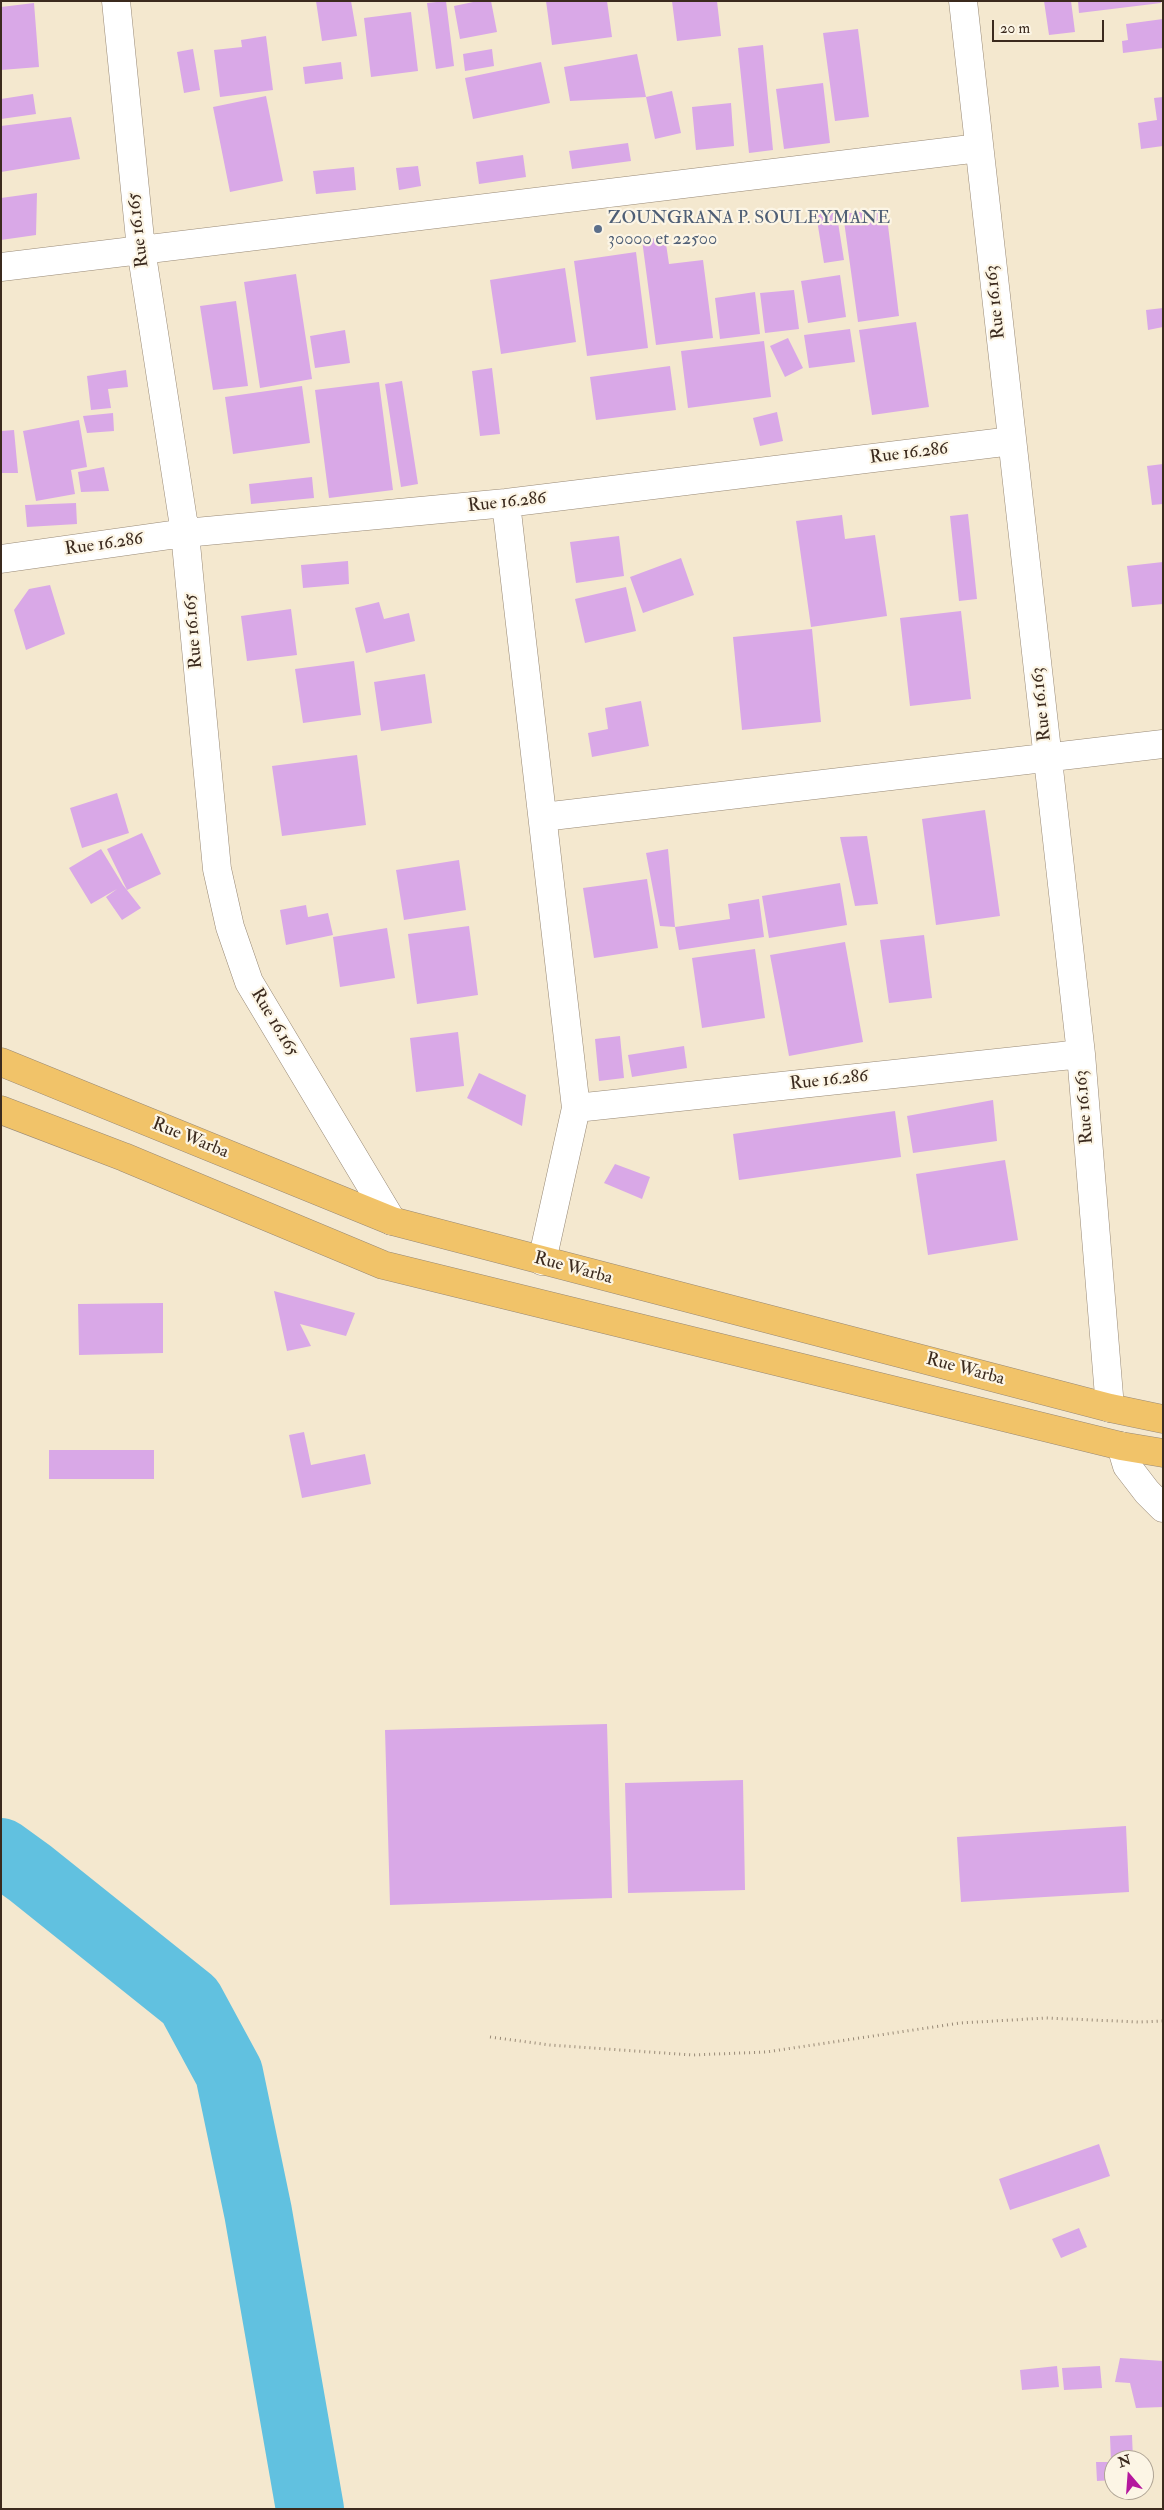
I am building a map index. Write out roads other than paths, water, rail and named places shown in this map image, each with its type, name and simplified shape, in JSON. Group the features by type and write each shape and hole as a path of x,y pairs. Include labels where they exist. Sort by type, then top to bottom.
{"main road":[{"name":"Rue Warba","path":"1,1062 392,1221 1110,1408 1163,1419"},
{"path":"1,1110 124,1157 383,1265 1121,1446 1163,1453"}],"street":[{"name":"Rue 16.165","path":"116,1 140,249 185,534 217,868 230,927 249,982 392,1221"},
{"name":"Rue 16.163","path":"963,1 1081,1054 1110,1408"},
{"path":"1,267 979,148"},
{"name":"Rue 16.286","path":"1,559 185,534 506,504 1012,441"},
{"path":"506,504 576,1108 542,1261"},
{"path":"542,817 1163,744"},
{"name":"Rue 16.286","path":"576,1108 1081,1054"},
{"path":"1121,1446 1127,1466 1147,1492 1163,1508"}],"waterway":[{"path":"1,1852 190,2001 229,2073 258,2212 310,2509"}],"place":[{"name":"ZOUNGRANA P. SOULEYMANE 30000 et 22500","path":"598,229"}]}
